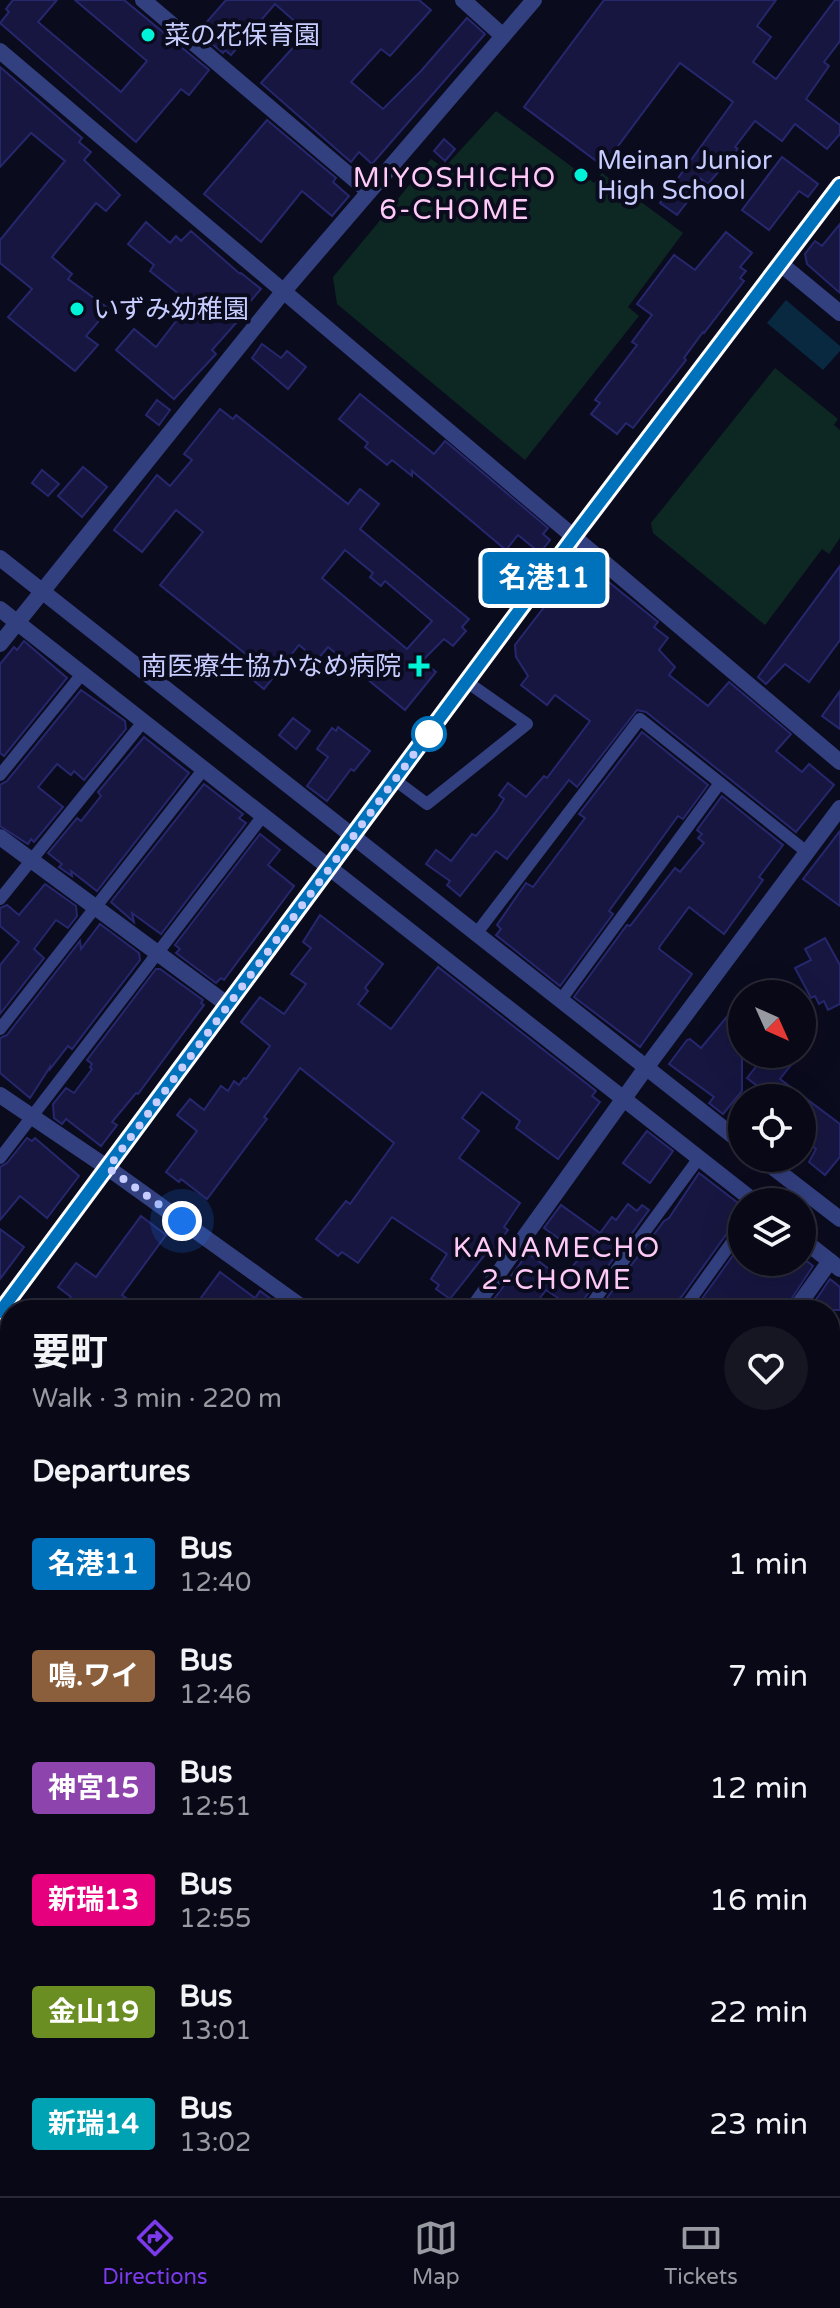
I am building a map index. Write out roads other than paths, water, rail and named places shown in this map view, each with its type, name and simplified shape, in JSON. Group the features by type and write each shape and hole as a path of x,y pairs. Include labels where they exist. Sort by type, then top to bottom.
{"street":[{"path":"143,0 368,191"},
{"path":"463,0 503,36"},
{"path":"0,644 283,292 534,0"},
{"path":"0,51 840,762"},
{"path":"9,1300 575,535 840,185"},
{"path":"782,265 840,313"},
{"path":"0,558 728,1132"},
{"path":"0,609 737,1188"},
{"path":"479,1300 645,1069 840,808"},
{"path":"0,837 228,1005"},
{"path":"0,1095 292,1300"},
{"path":"779,1172 840,1219"},
{"path":"804,1300 835,1265 816,1250"}],"lane":[{"path":"0,775 82,674"},
{"path":"395,780 427,804 527,724 467,682"},
{"path":"476,934 640,719 808,853"},
{"path":"0,899 143,722"},
{"path":"0,1029 203,770"},
{"path":"560,1001 720,783"},
{"path":"0,1158 262,817"},
{"path":"594,1300 699,1158"},
{"path":"690,1300 728,1247"}],"water":[{"path":"786,300 840,346 840,351 823,370 767,323"}],"place":[{"name":"菜の花保育園","path":"148,35"},
{"name":"Meinan Junior High School","path":"581,175"},
{"name":"いずみ幼稚園","path":"77,309"},
{"name":"南医療生協かなめ病院","path":"419,666"}],"district":[{"name":"MIYOSHICHO 6-CHOME","path":"455,194"},
{"name":"KANAMECHO 2-CHOME","path":"557,1264"}]}
